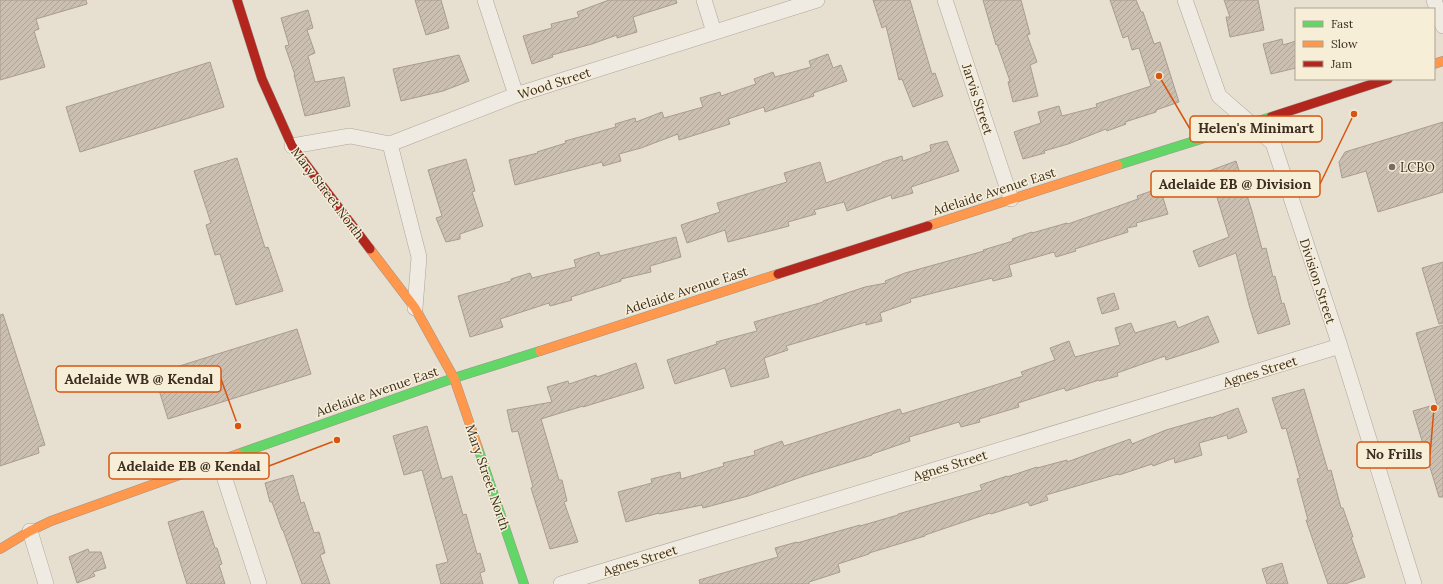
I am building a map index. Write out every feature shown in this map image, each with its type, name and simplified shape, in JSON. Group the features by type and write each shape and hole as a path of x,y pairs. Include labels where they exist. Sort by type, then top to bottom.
{"main road":[{"name":"Mary Street North","path":"237,0 262,79 292,146 415,308 454,378 524,584"},
{"name":"Adelaide Avenue East","path":"0,549 51,521 454,378 1385,80"}],"street":[{"path":"485,0 516,95"},
{"path":"704,0 714,32"},
{"name":"Wood Street","path":"390,144 516,95 817,0"},
{"name":"Jarvis Street","path":"945,0 1011,199"},
{"name":"Division Street","path":"1185,0 1220,96 1273,143 1340,346 1414,584"},
{"path":"1434,0 1443,26"},
{"path":"292,146 350,136 390,144 418,257 415,308"},
{"name":"Agnes Street","path":"560,584 1340,346"},
{"path":"219,461 259,584"},
{"path":"30,532 46,584"}],"building":[{"path":"0,0 86,0 87,4 36,19 39,29 34,31 45,67 0,80"},
{"path":"415,0 441,0 449,28 426,35"},
{"path":"609,0 676,0 677,3 633,17 637,32 617,38 617,35 592,44 552,55 553,57 532,64 523,36 552,28 551,24 579,17 577,12"},
{"path":"873,0 910,0 932,74 935,73 943,96 913,107 902,79 899,80 886,26 882,28"},
{"path":"983,0 1021,0 1030,34 1027,35 1037,62 1030,65 1038,96 1013,102 1008,82 1010,81 997,44 996,45"},
{"path":"1110,0 1136,0 1141,12 1143,12 1154,44 1160,42 1179,102 1156,110 1156,112 1125,122 1126,124 1107,131 1106,129 1068,144 1044,151 1045,153 1023,159 1014,132 1041,123 1038,112 1059,106 1062,116 1097,107 1096,104 1151,86 1139,48 1132,50 1128,36 1123,38"},
{"path":"1224,0 1258,0 1264,30 1230,37 1226,17 1230,17"},
{"path":"308,10 313,28 307,30 315,53 308,56 315,82 344,77 350,106 305,116 295,75 285,46 289,45 281,18"},
{"path":"1282,39 1283,45 1295,41 1295,68 1271,74 1263,44"},
{"path":"828,54 833,68 841,65 847,81 813,93 814,96 765,112 764,107 728,119 730,124 679,140 678,134 641,148 619,154 621,161 603,166 602,162 515,185 509,160 538,153 537,152 566,143 565,141 616,127 615,124 635,118 636,122 662,112 664,118 703,107 700,98 720,92 721,96 756,84 754,79 773,72 775,77 811,67 809,61"},
{"path":"459,55 469,81 443,91 401,101 393,69"},
{"path":"210,62 224,107 80,152 66,107"},
{"name":"LCBO","path":"1443,122 1443,192 1378,212 1366,171 1342,178 1339,162 1345,152"},
{"path":"947,141 959,171 911,187 913,193 892,199 891,195 847,211 844,202 814,210 816,214 788,222 789,226 728,242 725,230 687,243 681,225 720,212 717,203 787,182 784,173 820,162 826,183 902,156 903,161 931,151 930,145"},
{"path":"237,158 265,248 268,247 283,291 236,305 220,254 215,255 206,225 211,223 194,171"},
{"path":"466,159 475,191 472,192 483,226 460,234 460,239 446,242 436,218 442,216 428,170"},
{"path":"1236,161 1262,249 1266,248 1273,277 1275,276 1282,304 1284,303 1290,324 1258,334 1236,253 1199,267 1193,251 1229,237 1209,171"},
{"path":"1160,188 1168,214 1136,223 1137,226 1127,228 1128,232 1075,249 1076,251 1056,257 1054,252 1009,265 1012,276 993,281 992,278 910,299 911,302 880,313 882,321 866,325 866,322 786,346 788,350 764,358 769,377 731,387 725,368 675,384 667,360 717,344 716,342 757,331 754,322 823,302 865,287 886,283 885,281 905,273 984,251 983,250 1013,241 1012,239 1032,232 1068,224 1138,199 1137,196"},
{"path":"676,237 681,257 650,266 651,272 621,279 621,281 571,297 572,300 550,306 549,303 500,319 503,327 470,337 458,296 511,281 511,279 530,273 532,278 576,267 574,260 599,252 600,256"},
{"path":"1443,262 1443,323 1439,324 1422,268"},
{"path":"1114,293 1119,309 1102,314 1097,298"},
{"path":"3,314 45,445 38,447 39,453 0,466 0,315"},
{"path":"1208,316 1219,342 1200,349 1166,360 1165,356 1117,373 1118,376 1099,380 1066,391 1064,388 1018,403 1019,407 979,419 980,422 961,427 959,422 909,437 910,441 872,455 804,476 748,496 703,508 702,505 659,513 626,522 618,492 652,483 651,479 680,472 681,479 724,466 723,463 755,455 754,451 782,441 784,446 900,409 902,414 1023,376 1021,372 1055,360 1050,348 1069,341 1075,357 1120,345 1115,328 1131,323 1135,333 1175,321 1178,328"},
{"path":"1443,325 1443,497 1439,497 1413,411 1437,404 1416,333"},
{"path":"297,329 311,374 168,419 154,374"},
{"path":"636,363 644,388 541,419 559,480 562,480 567,501 564,502 578,542 550,549 531,488 533,487 518,431 512,432 507,410 552,402 547,387 568,381 569,384 596,375 597,377"},
{"path":"1304,389 1328,471 1331,470 1341,508 1343,508 1365,577 1345,584 1328,584 1306,520 1308,520 1297,479 1300,478 1286,428 1282,429 1272,398"},
{"path":"1238,408 1247,432 1228,439 1227,435 1199,443 1202,455 1175,463 1174,458 1153,466 1152,464 1119,475 1118,474 1046,495 1048,500 1030,506 1028,502 991,514 990,513 838,564 840,572 809,582 809,584 700,584 699,580 778,557 775,548 860,526 982,490 980,485 1007,476 1067,460 1067,462 1130,439 1132,444 1166,430 1211,418"},
{"path":"427,426 442,479 452,476 463,515 466,514 477,554 480,553 485,571 480,573 483,584 441,584 436,565 448,562 422,470 404,475 393,436"},
{"path":"293,475 301,503 304,502 314,533 319,532 325,553 320,555 330,584 302,584 283,530 272,502 270,502 265,483"},
{"path":"203,511 222,564 219,565 225,584 187,584 179,559 168,522"},
{"path":"88,549 89,552 101,552 106,568 93,572 95,576 77,583 69,557"},
{"path":"1282,563 1288,584 1267,584 1262,569"}],"traffic: fast":[{"path":"1118,165 1271,117"},
{"path":"238,454 454,378 540,351"},
{"path":"478,448 524,584"}],"traffic: slow":[{"path":"1435,64 1443,61"},
{"path":"928,226 1118,165"},
{"path":"370,249 415,308 454,378 478,448"},
{"path":"540,351 778,274"},
{"path":"0,549 30,531 51,521 238,454"}],"traffic: jam":[{"path":"237,0 262,79 292,146 370,249"},
{"path":"1271,117 1385,80"},
{"path":"778,274 928,226"}],"place":[{"name":"Helen's Minimart","path":"1159,76"},
{"name":"Adelaide EB @ Division","path":"1354,114"},
{"name":"LCBO","path":"1392,167"},
{"name":"No Frills","path":"1434,408"},
{"name":"Adelaide WB @ Kendal","path":"238,426"},
{"name":"Adelaide EB @ Kendal","path":"337,440"}]}
